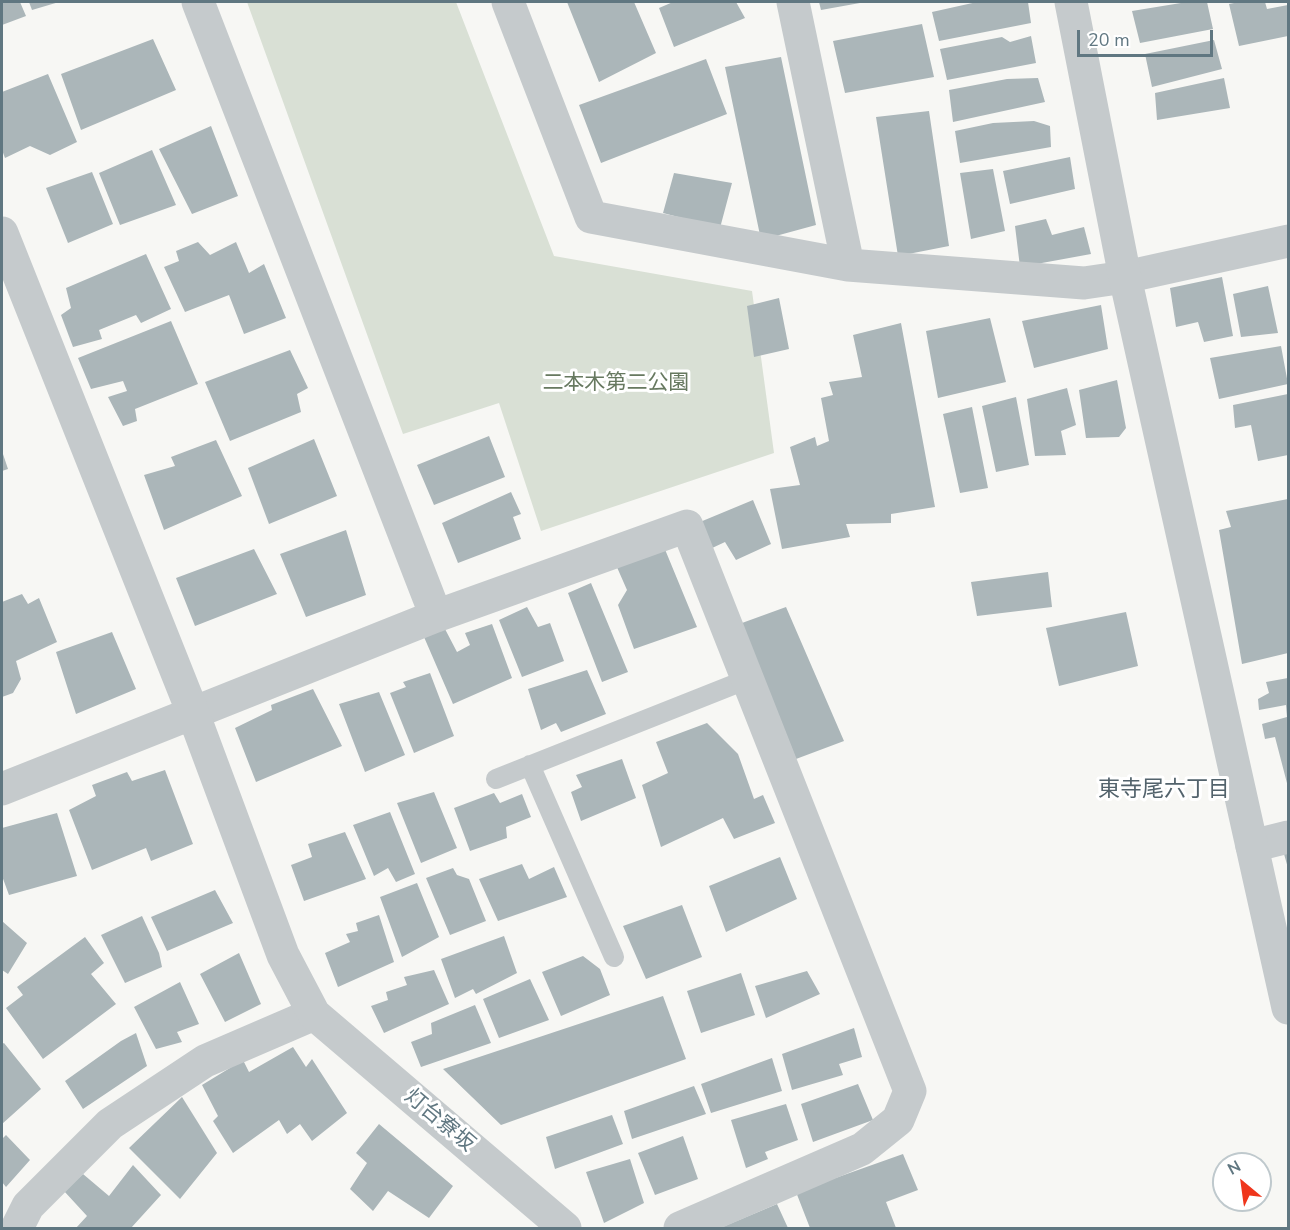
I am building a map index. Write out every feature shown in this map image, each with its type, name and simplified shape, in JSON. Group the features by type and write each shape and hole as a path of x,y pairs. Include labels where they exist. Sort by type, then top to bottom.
{"street":[{"path":"198,2 436,616"},
{"path":"508,2 591,217 848,265 1084,283 1125,277 1288,241"},
{"path":"793,2 848,265"},
{"path":"1071,2 1125,277 1288,1008"},
{"path":"2,233 193,713 283,955 314,1014 205,1061 110,1124 28,1206 17,1228"},
{"path":"2,789 436,616 687,525 910,1091 898,1120 862,1149 680,1228"},
{"path":"1252,846 1288,837"},
{"name":"灯台寮坂","path":"314,1014 565,1228"}],"lane":[{"path":"496,779 748,680"},
{"path":"530,765 614,957"}],"green space":[{"name":"二本木第二公園","path":"247,2 456,2 554,256 752,291 774,453 541,531 499,403 403,434"}],"building":[{"path":"2,2 20,2 26,16 2,25"},
{"path":"29,2 59,2 32,10"},
{"path":"567,2 634,2 656,53 599,82"},
{"path":"673,2 736,2 745,18 674,47 659,8"},
{"path":"819,2 859,2 860,3 821,10"},
{"path":"977,2 1028,2 1031,23 939,41 932,12"},
{"path":"1187,2 1207,2 1213,29 1140,43 1132,11"},
{"path":"1265,2 1267,9 1288,5 1288,36 1239,46 1229,4"},
{"path":"922,24 934,77 845,93 833,41"},
{"path":"1031,36 1036,63 947,80 940,49 1002,37 1010,42"},
{"path":"153,39 176,90 81,130 61,74"},
{"path":"1214,40 1222,69 1152,87 1145,54"},
{"path":"781,57 816,225 761,240 725,67"},
{"path":"706,59 727,114 601,163 579,105"},
{"path":"48,74 77,142 50,155 30,146 5,158 2,150 2,92"},
{"path":"1038,78 1045,102 953,122 949,90 1007,79"},
{"path":"1224,78 1230,108 1157,120 1155,93"},
{"path":"929,111 949,246 898,256 876,117"},
{"path":"1034,121 1050,126 1051,147 960,163 955,131 993,123"},
{"path":"211,126 238,196 192,214 159,149"},
{"path":"152,150 176,205 120,225 99,173"},
{"path":"1070,157 1075,189 1010,204 1003,171"},
{"path":"993,169 1005,231 971,239 960,173"},
{"path":"92,172 113,224 68,243 46,188"},
{"path":"674,173 732,183 720,228 663,213"},
{"path":"1046,219 1052,235 1084,227 1091,254 1020,267 1015,226"},
{"path":"198,242 210,255 236,242 249,273 264,264 286,318 244,334 229,295 185,312 164,267 179,261 176,251"},
{"path":"146,254 171,309 141,323 136,315 99,330 102,339 73,347 61,315 71,308 66,288"},
{"path":"1222,277 1233,336 1204,342 1198,322 1176,327 1170,288"},
{"path":"1268,286 1278,333 1241,337 1233,294"},
{"path":"779,298 789,349 754,357 747,306"},
{"path":"1101,305 1108,349 1034,368 1022,321"},
{"path":"990,318 1006,382 938,398 926,331"},
{"path":"171,321 198,384 135,409 137,421 123,426 108,397 127,391 123,381 91,389 78,358"},
{"path":"901,323 935,507 891,514 891,523 846,524 850,537 782,549 770,489 800,485 790,447 815,437 817,446 829,441 821,398 833,395 829,382 862,377 853,335"},
{"path":"1281,346 1288,384 1219,399 1210,358"},
{"path":"290,350 308,388 297,394 301,412 230,441 205,382"},
{"path":"1117,380 1126,428 1119,437 1086,438 1079,390"},
{"path":"1067,388 1076,425 1061,431 1066,455 1035,456 1027,399"},
{"path":"1288,394 1288,455 1258,461 1251,425 1235,428 1233,405"},
{"path":"1016,397 1029,465 996,472 982,406"},
{"path":"972,407 988,488 960,493 943,414"},
{"path":"489,436 505,477 434,505 417,465"},
{"path":"314,439 337,496 269,524 248,468"},
{"path":"216,440 242,496 164,530 144,475 175,466 171,457"},
{"path":"2,451 8,469 2,471"},
{"path":"511,492 521,514 513,517 521,539 458,563 442,523"},
{"path":"1288,499 1288,653 1242,664 1219,530 1231,527 1226,511"},
{"path":"753,500 771,544 736,560 725,542 710,549 700,522"},
{"path":"346,530 366,595 306,617 280,554"},
{"path":"664,547 697,627 634,649 618,605 627,590 616,565"},
{"path":"254,549 277,594 195,626 176,578"},
{"path":"1048,572 1052,607 977,616 971,582"},
{"path":"591,583 628,672 602,682 568,593"},
{"path":"22,594 28,604 39,598 57,642 16,661 21,679 13,693 2,697 2,602"},
{"path":"527,607 538,627 550,623 564,661 522,677 499,620"},
{"path":"786,607 844,741 796,759 742,623"},
{"path":"1126,612 1138,666 1059,686 1046,628"},
{"path":"492,624 512,678 453,704 424,637 445,629 457,652 470,645 465,633"},
{"path":"112,632 136,689 76,714 56,652"},
{"path":"587,670 606,714 561,732 556,723 541,730 528,689"},
{"path":"430,673 454,736 414,753 390,693 406,687 403,682"},
{"path":"1288,678 1288,787 1275,737 1265,739 1262,724 1287,717 1286,705 1259,710 1258,699 1269,693 1266,682"},
{"path":"313,689 342,746 256,782 235,728 272,710 271,705"},
{"path":"379,692 405,755 365,772 339,704"},
{"path":"707,723 738,754 754,799 763,795 775,823 734,839 723,818 661,847 642,785 668,773 656,742"},
{"path":"622,759 636,798 581,821 571,792 582,787 576,775"},
{"path":"165,770 193,844 151,861 146,848 92,870 69,810 96,796 92,785 127,772 132,781"},
{"path":"434,792 457,848 421,863 397,803"},
{"path":"494,793 500,803 522,794 531,817 506,827 507,838 470,851 454,808"},
{"path":"390,812 415,874 396,882 388,868 374,876 353,825"},
{"path":"57,813 77,876 9,895 2,876 2,828"},
{"path":"345,832 366,879 304,901 291,865 312,857 308,844"},
{"path":"1288,853 1288,868 1284,854"},
{"path":"780,857 797,899 726,932 709,886"},
{"path":"522,864 529,879 554,867 567,897 498,921 479,879"},
{"path":"453,868 457,875 469,879 486,921 450,935 426,878"},
{"path":"417,883 439,937 402,957 380,897"},
{"path":"215,890 233,923 167,951 151,917"},
{"path":"682,905 702,957 646,979 623,926"},
{"path":"379,915 394,962 338,987 325,953 350,942 346,934 358,931 356,923"},
{"path":"142,916 159,953 162,967 125,983 101,935"},
{"path":"2,921 27,943 8,974 2,970"},
{"path":"504,936 517,973 476,994 473,989 455,998 441,959"},
{"path":"85,937 104,963 91,974 116,1004 43,1059 6,1008 23,995 17,987"},
{"path":"239,953 261,1004 225,1022 200,974"},
{"path":"583,956 600,969 610,995 561,1016 542,972"},
{"path":"434,970 449,1004 384,1033 371,1006 388,1000 386,992 407,985 404,977"},
{"path":"807,971 820,994 766,1018 755,986"},
{"path":"741,973 755,1015 701,1033 687,991"},
{"path":"530,979 549,1020 499,1038 483,999"},
{"path":"180,982 199,1024 177,1032 182,1042 156,1049 134,1007"},
{"path":"663,996 686,1059 501,1125 443,1069"},
{"path":"475,1005 491,1043 421,1067 411,1042 432,1034 431,1023"},
{"path":"854,1028 862,1057 839,1064 843,1075 792,1090 782,1054"},
{"path":"136,1033 147,1066 83,1109 65,1081"},
{"path":"4,1043 41,1089 2,1124 2,1044"},
{"path":"293,1047 306,1067 312,1059 347,1113 312,1141 300,1124 287,1134 279,1120 233,1153 213,1121 218,1116 202,1085 243,1060 249,1072"},
{"path":"772,1058 782,1091 711,1113 701,1084"},
{"path":"858,1084 873,1120 813,1142 801,1104"},
{"path":"694,1086 706,1114 632,1139 624,1111"},
{"path":"182,1097 217,1153 180,1199 129,1148"},
{"path":"786,1104 798,1140 765,1152 768,1159 746,1168 731,1120"},
{"path":"612,1115 623,1144 555,1169 546,1137"},
{"path":"379,1124 453,1186 429,1218 388,1191 373,1211 350,1189 367,1163 356,1153"},
{"path":"6,1135 30,1160 6,1187 2,1182 2,1139"},
{"path":"683,1136 698,1179 655,1195 638,1153"},
{"path":"903,1154 918,1190 886,1202 896,1228 810,1228 796,1192"},
{"path":"630,1159 644,1203 604,1223 586,1172"},
{"path":"133,1165 161,1195 131,1228 76,1228 87,1216 64,1191 83,1174 109,1196"},
{"path":"777,1204 788,1228 720,1228"}],"district":[{"name":"東寺尾六丁目","path":"1164,791"}]}
